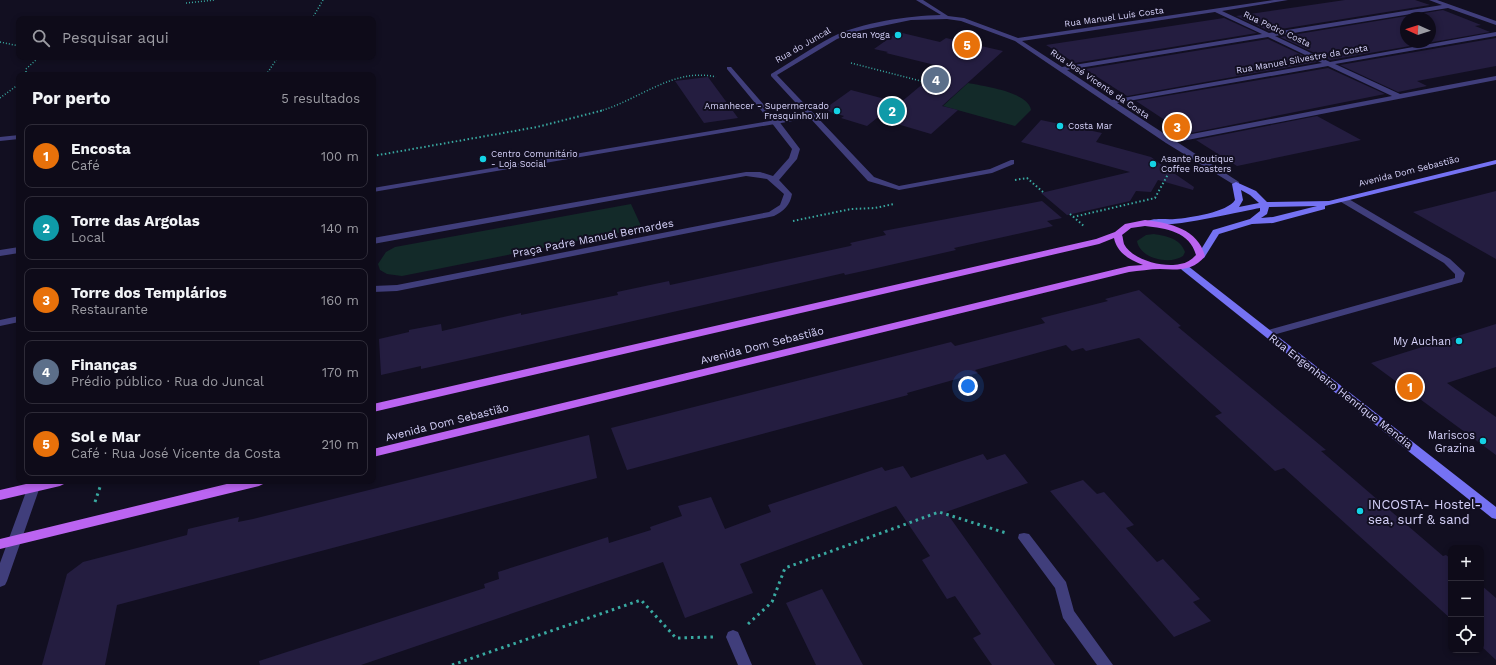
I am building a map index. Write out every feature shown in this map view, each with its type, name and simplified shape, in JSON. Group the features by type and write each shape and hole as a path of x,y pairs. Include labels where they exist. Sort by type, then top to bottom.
{"main road":[{"name":"Avenida Dom Sebastião","path":"1145,223 1175,222 1226,211 1265,205 1329,203 1496,162"},
{"path":"1236,184 1253,193 1265,205 1264,212 1251,221"},
{"path":"1226,211 1236,205 1239,200 1236,184"},
{"name":"Avenida Dom Sebastião","path":"1201,256 1216,232 1251,221 1274,220 1319,208 1329,203"},
{"path":"376,407 1099,241 1118,234 1128,226 1145,223 1165,226 1194,240 1200,248 1201,256 1196,263 1185,268 1173,269 1158,267 1131,256 1122,248 1118,240 1118,234"},
{"name":"Avenida Dom Sebastião","path":"376,452 1129,269 1158,267"},
{"name":"Rua Engenheiro Henrique Mendia","path":"1185,268 1496,514"},
{"path":"0,495 35,484"},
{"path":"0,544 247,484"}],"street":[{"path":"919,0 947,17"},
{"name":"Rua Manuel Luís Costa","path":"1017,40 1285,0"},
{"path":"1432,0 1496,23"},
{"path":"1061,69 1448,6"},
{"name":"Rua Pedro Costa","path":"1217,10 1400,97"},
{"name":"Rua José Vicente da Costa","path":"947,17 962,20 1017,40 1236,184"},
{"name":"Rua do Juncal","path":"812,116 773,75 831,40 856,30 911,18 947,17"},
{"name":"Rua Manuel Silvestre da Costa","path":"1111,102 1496,34"},
{"path":"376,240 746,174 756,174 775,179 793,159 796,149 729,68"},
{"path":"1169,141 1496,78"},
{"path":"376,189 812,116 871,179 899,188 992,171 1011,162"},
{"path":"0,139 16,137"},
{"name":"Praça Padre Manuel Bernardes","path":"376,289 398,288 771,214 783,209 787,202 788,194 775,179"},
{"path":"1269,333 1459,280 1460,273 1447,261 1344,200"},
{"path":"0,253 16,250"},
{"path":"0,323 16,320"},
{"path":"0,581 35,484"},
{"path":"1024,538 1061,586 1068,614 1106,665"},
{"path":"733,637 745,665"}],"path":[{"path":"186,3 215,0"},
{"path":"314,16 323,0"},
{"path":"0,42 16,45"},
{"path":"26,72 26,69 36,60"},
{"path":"268,72 276,60"},
{"path":"851,63 925,82"},
{"path":"376,155 537,127 585,115 610,108 665,83 683,77 703,74 713,77 734,74"},
{"path":"0,98 16,86"},
{"path":"1073,217 1155,198 1172,167 1185,168"},
{"path":"452,665 641,600 676,638 733,637 772,602 785,568 939,512 1024,538"}],"green space":[{"path":"968,83 1014,94 1028,104 1031,110 1015,126 943,106"},
{"path":"631,204 642,228 402,276 387,274 380,270 378,264 386,252 395,247"},
{"path":"1154,234 1172,238 1180,244 1185,252 1183,256 1177,259 1164,260 1149,256 1139,247 1137,241 1146,235"}],"building":[{"path":"1345,0 1415,0 1430,5 1269,31 1236,16"},
{"path":"1443,10 1481,25 1475,26 1490,32 1436,41 1436,12 1431,12"},
{"path":"1400,17 1400,48 1330,60 1280,37"},
{"path":"1224,18 1257,33 1075,63 1046,45"},
{"path":"898,32 940,42 946,38 1003,51 942,106 958,110 931,134 877,118 867,126 841,118 844,116 823,110 851,90 900,103 943,67 874,49"},
{"path":"1496,38 1496,66 1417,81 1427,86 1398,92 1340,65"},
{"path":"1268,39 1317,62 1127,96 1085,69"},
{"path":"1328,68 1385,94 1186,134 1136,101"},
{"path":"708,77 738,118 704,123 675,81"},
{"path":"1317,116 1361,140 1237,166 1196,140"},
{"path":"1041,120 1102,133 1096,142 1151,157 1162,165 1167,164 1165,167 1194,187 1193,190 1158,180 1151,192 1136,191 1130,201 1067,215 1041,193 1130,172 1021,142"},
{"path":"1496,191 1496,259 1413,212"},
{"path":"1042,201 1062,218 1047,221 1053,226 954,248 956,250 868,270 845,275 844,273 421,369 421,366 381,375 379,339 409,332 409,330 441,324 442,331 521,313 521,315 618,295 617,292 669,281 670,285 850,246 852,245 850,243 886,235 883,231"},
{"path":"1139,290 1181,326 1178,327 1326,450 1321,451 1443,556 1446,555 1448,557 1448,616 1284,468 1275,471 1215,416 1222,413 1139,338 1086,351 1083,348 1072,351 1066,345 975,370 978,373 907,393 908,395 627,470 611,428 951,342 955,346 1045,323 1041,318 1108,301 1105,299"},
{"path":"1496,324 1496,367 1447,383 1496,417 1496,455 1371,363"},
{"path":"589,435 597,478 117,605 105,665 42,665 67,574 83,562 187,535 188,529 239,517 238,522 253,519"},
{"path":"983,454 987,460 1005,454 1028,483 946,512 1055,665 992,665 973,638 981,634 955,596 947,599 922,560 930,556 896,506 740,564 753,593 685,618 663,562 361,665 260,665 259,661 485,588 484,584 499,579 498,572 608,537 609,543 651,530 650,527 682,516 678,506 711,497 725,529 771,512 768,505 882,467 885,471 903,466 911,478"},
{"path":"1083,480 1097,494 1104,492 1134,525 1126,528 1157,562 1163,559 1200,599 1193,602 1211,621 1174,637 1050,491"},
{"path":"1484,588 1496,598 1496,660 1484,649"},
{"path":"822,589 863,665 816,665 786,603"}],"place":[{"name":"Ocean Yoga","path":"898,35"},
{"name":"Sol e Mar","path":"967,45"},
{"name":"Finanças","path":"936,80"},
{"name":"Amanhecer - Supermercado Fresquinho XIII","path":"837,111"},
{"name":"Torre das Argolas","path":"892,111"},
{"name":"Costa Mar","path":"1060,126"},
{"name":"Torre dos Templários","path":"1177,127"},
{"name":"Centro Comunitário - Loja Social","path":"483,159"},
{"name":"Asante Boutique Coffee Roasters","path":"1153,164"},
{"name":"My Auchan","path":"1459,341"},
{"name":"Encosta","path":"1410,387"},
{"name":"Mariscos Grazina","path":"1483,441"},
{"name":"INCOSTA- Hostel- sea, surf & sand","path":"1360,511"}]}
